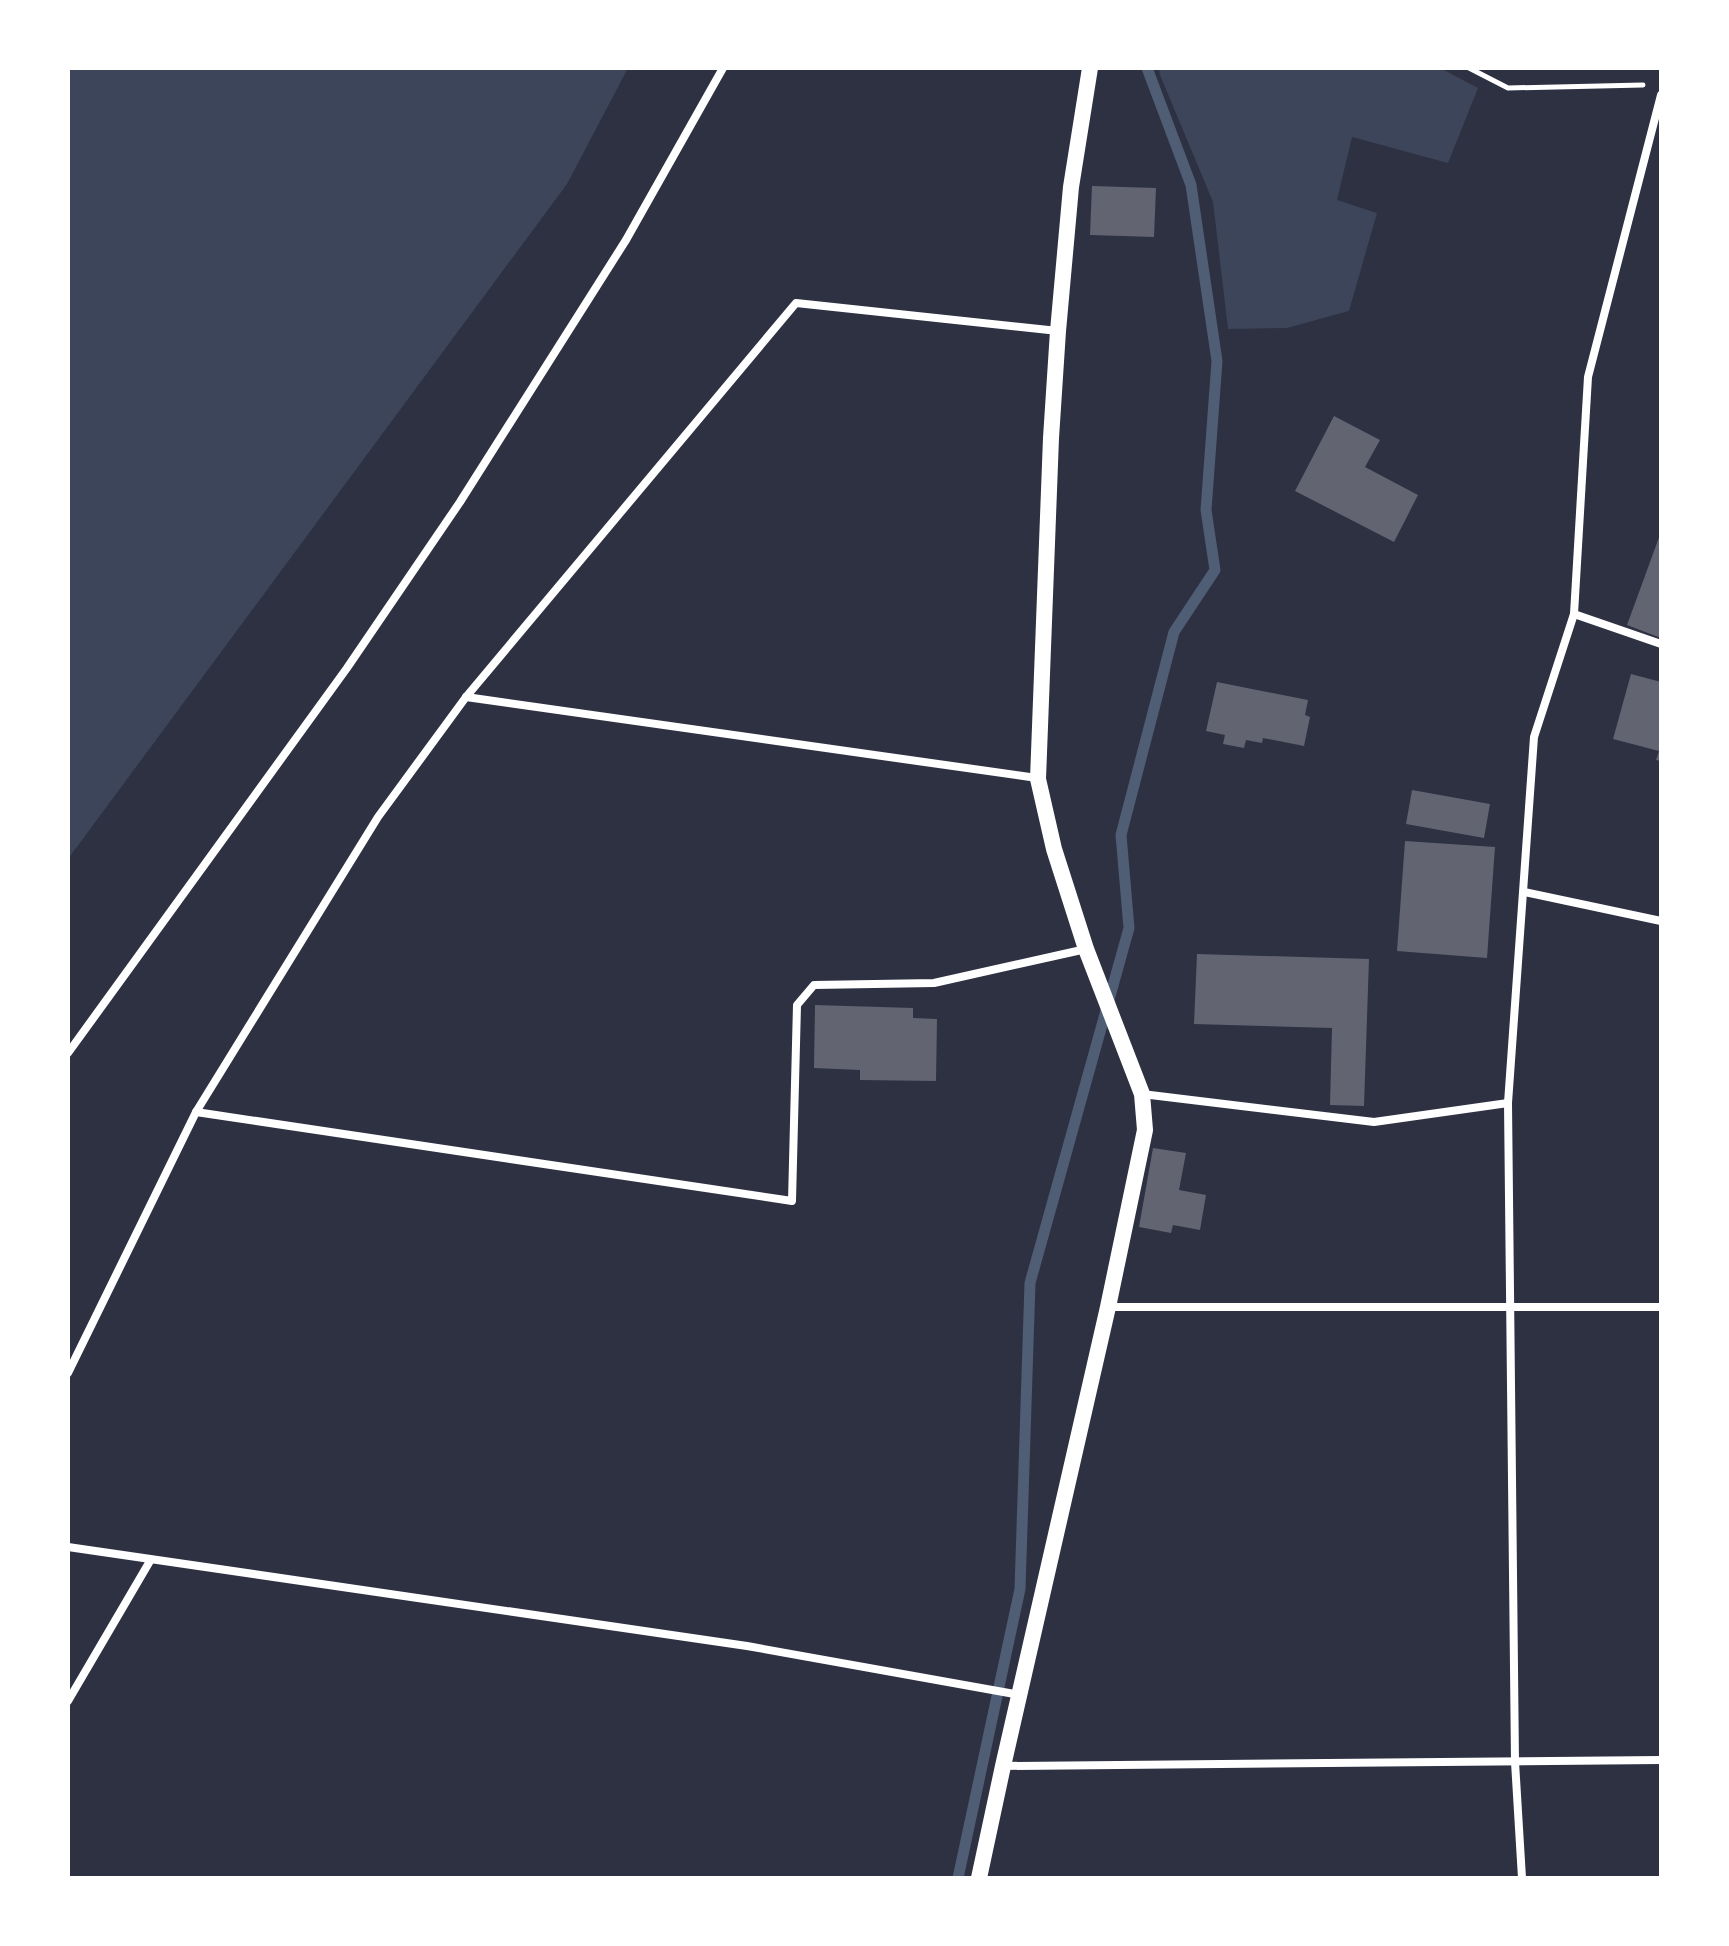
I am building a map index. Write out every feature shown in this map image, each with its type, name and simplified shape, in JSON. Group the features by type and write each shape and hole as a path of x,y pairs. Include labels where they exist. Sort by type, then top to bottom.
{"main road":[{"path":"979,1878 1145,1130 1142,1094 1086,949 1054,849 1038,779 1058,331 1071,187 1090,68"}],"street":[{"path":"68,1053 347,668 460,502 626,240 723,68"},
{"path":"1522,1878 1515,1762 1508,1103 1534,737 1574,614 1588,377 1661,95"},
{"path":"68,1373 196,1112 378,817 466,697 796,303 1058,331"},
{"path":"1574,614 1661,644"},
{"path":"466,697 1038,779"},
{"path":"1524,892 1661,921"},
{"path":"196,1112 792,1201 797,1005 814,985 934,983 1086,949"},
{"path":"1142,1094 1374,1122 1508,1103"},
{"path":"1108,1307 1661,1307"},
{"path":"68,1547 747,1646 1020,1695"},
{"path":"68,1701 150,1561"},
{"path":"1003,1766 1661,1760"}],"path":[{"path":"1469,68 1508,88 1646,85"}],"shaded area":[{"path":"68,68 628,68 567,184 68,859"},
{"path":"1159,68 1440,68 1478,88 1448,163 1352,137 1337,200 1377,213 1349,311 1287,328 1228,329 1213,202"}],"building":[{"path":"1092,186 1156,188 1154,237 1090,235"},
{"path":"1334,416 1380,440 1365,467 1418,495 1394,542 1295,491"},
{"path":"1661,532 1661,638 1627,625"},
{"path":"1631,674 1661,682 1661,761 1656,760 1659,751 1613,739"},
{"path":"1217,682 1308,700 1305,715 1310,717 1304,746 1263,738 1262,743 1246,740 1244,748 1223,744 1225,735 1206,731"},
{"path":"1412,790 1490,804 1484,838 1406,824"},
{"path":"1405,841 1495,847 1487,958 1397,951"},
{"path":"1197,954 1369,959 1364,1106 1330,1105 1332,1028 1194,1024"},
{"path":"815,1005 913,1008 913,1018 937,1019 936,1081 860,1080 860,1070 814,1068"},
{"path":"1153,1148 1186,1153 1179,1190 1206,1195 1200,1230 1173,1225 1171,1233 1139,1227"}],"waterway":[{"path":"958,1878 1020,1589 1030,1283 1129,928 1121,835 1174,632 1215,570 1206,510 1217,361 1191,185 1147,68"}]}
